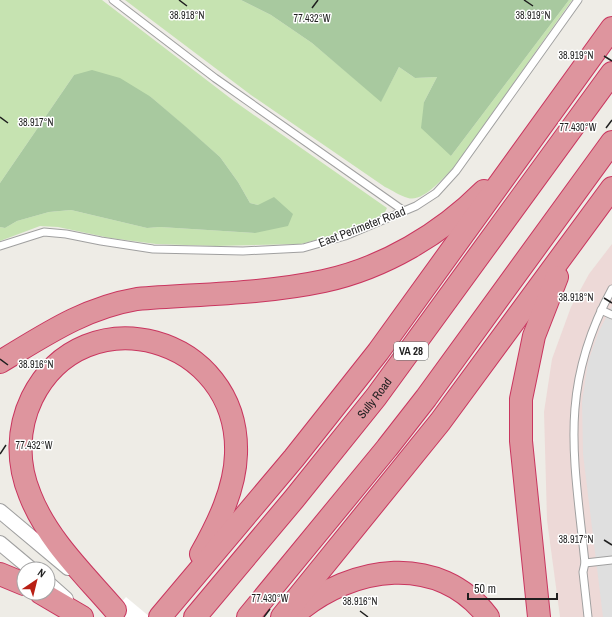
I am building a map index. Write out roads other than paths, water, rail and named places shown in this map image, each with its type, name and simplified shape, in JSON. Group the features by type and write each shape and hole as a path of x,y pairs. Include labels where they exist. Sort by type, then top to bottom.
{"highway":[{"path":"158,617 354,383 432,280 612,28"},
{"name":"Sully Road","path":"195,617 294,499 376,397 612,73"},
{"path":"0,362 69,321 90,311 113,304 137,299 305,284 348,274 391,257 434,232 474,201 494,180 526,139 560,100"},
{"path":"248,617 383,454 422,404 612,142"},
{"path":"282,617 440,422 612,189"},
{"path":"540,617 521,441 521,399 524,378 534,336 550,293 567,260 612,189"},
{"path":"114,610 55,538 36,510 21,464 20,437 29,404 39,385 54,368 72,354 93,344 118,339 132,339 158,342 192,359 202,367 211,376 224,397 232,419 236,442 235,466 230,490 213,531 200,557 170,596 158,617"},
{"path":"291,617 315,599 334,588 360,578 391,573 423,575 452,584 472,599 488,617"},
{"path":"0,574 16,581"},
{"path":"55,601 82,617"}],"street":[{"path":"0,511 114,610"},
{"path":"0,543 21,561"},
{"path":"56,591 87,617"}],"lane":[{"path":"113,0 215,78 404,211"},
{"name":"East Perimeter Road","path":"0,246 44,232 66,234 108,243 153,249 288,250 331,241 404,211 427,200 445,185 578,0"},
{"path":"588,617 583,572 585,563 574,458 573,414 583,356 601,310 612,289"},
{"path":"601,310 612,315"},
{"path":"585,563 612,560"}]}
